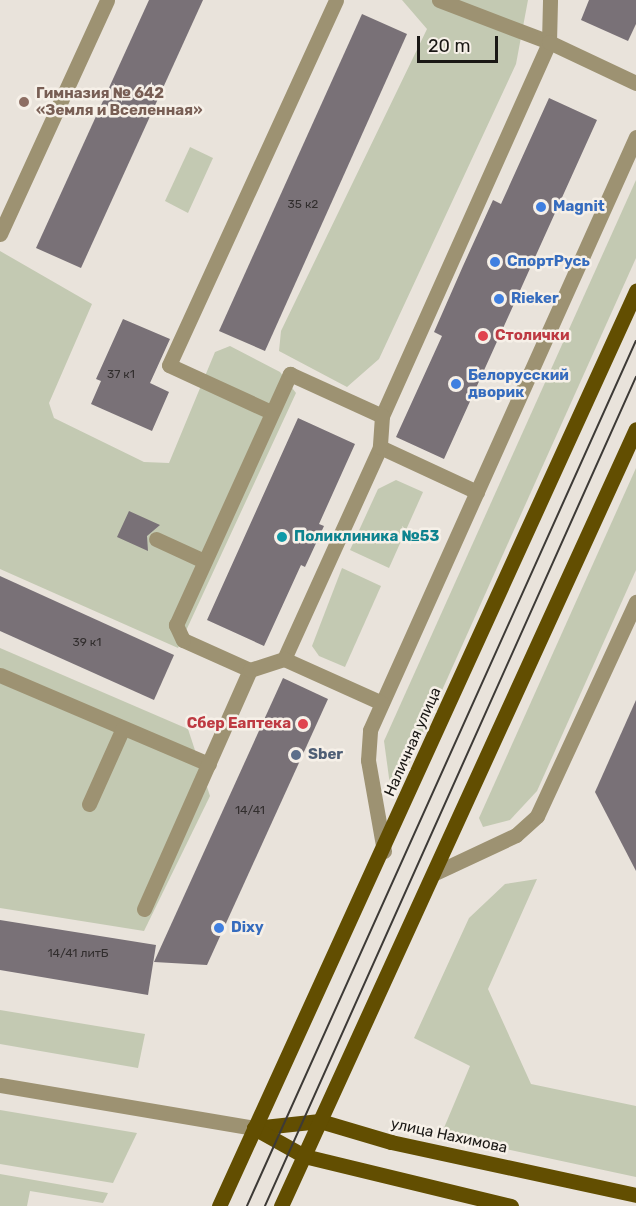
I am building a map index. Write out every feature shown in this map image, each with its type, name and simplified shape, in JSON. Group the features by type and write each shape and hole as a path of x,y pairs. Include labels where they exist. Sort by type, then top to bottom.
{"main road":[{"name":"Наличная улица","path":"219,1206 384,851 636,291"},
{"path":"281,1206 636,429"},
{"name":"улица Нахимова","path":"254,1128 320,1121 391,1142 636,1195"},
{"name":"улица Нахимова","path":"254,1128 304,1156 511,1206"}],"street":[{"path":"0,234 107,0"},
{"path":"271,412 169,365 336,0"},
{"path":"439,0 549,42 636,83"},
{"path":"284,659 380,447 382,416 549,42 550,0"},
{"path":"384,851 368,760 370,730 636,137"},
{"path":"382,416 290,374 176,625 183,640 250,670 284,659 382,703"},
{"path":"380,447 477,492"},
{"path":"156,539 204,561"},
{"path":"435,873 516,835 537,816 636,602"},
{"path":"144,909 250,670"},
{"path":"0,675 209,764"},
{"path":"89,804 123,728"},
{"name":"улица Нахимова","path":"0,1085 254,1128"}],"green space":[{"path":"402,0 528,0 516,64 379,359 347,387 279,351 281,331 427,29"},
{"path":"190,147 213,158 188,213 165,201"},
{"path":"636,180 636,258 400,784 390,785 384,741"},
{"path":"0,251 92,304 49,403 54,418 144,462 169,463 215,352 230,346 280,372 296,393 178,648 0,569"},
{"path":"636,468 636,570 537,791 510,820 483,827 479,818"},
{"path":"396,480 423,492 389,568 350,550 378,489"},
{"path":"342,568 381,586 345,667 319,656 312,646"},
{"path":"0,648 188,729 210,796 144,931 0,908"},
{"path":"537,879 488,989 531,1084 636,1106 636,1177 441,1135 470,1066 414,1038 469,918 505,884"},
{"path":"0,1010 145,1034 138,1068 0,1044"},
{"path":"0,1110 137,1133 113,1183 0,1164"},
{"path":"0,1174 108,1193 103,1203 30,1191 27,1206 0,1206"}],"building":[{"path":"149,0 203,0 81,268 36,248"},
{"path":"589,0 636,0 636,24 628,41 581,20"},
{"path":"362,14 407,34 265,351 219,331"},
{"path":"549,98 597,120 444,459 396,437 442,336 434,332 463,266 493,200 501,204"},
{"path":"123,319 170,339 150,383 169,392 152,431 91,404 101,381 96,379"},
{"name":"Поликлиника №53","path":"298,418 355,444 319,524 324,526 305,567 301,565 264,646 207,620"},
{"path":"129,511 160,525 147,536 148,551 117,537"},
{"path":"0,576 174,655 154,700 0,631"},
{"path":"283,678 328,699 207,965 154,962"},
{"path":"636,700 636,871 595,792"},
{"path":"0,920 156,945 148,995 0,970"}],"tram line":[{"path":"247,1206 636,341"},
{"path":"265,1206 636,377"}],"place":[{"name":"Гимназия № 642 «Земля и Вселенная»","path":"24,102"},
{"name":"Magnit","path":"541,207"},
{"name":"СпортРусь","path":"495,262"},
{"name":"Rieker","path":"499,299"},
{"name":"Столички","path":"483,336"},
{"name":"Белорусский дворик","path":"456,384"},
{"name":"Поликлиника №53","path":"282,537"},
{"name":"Сбер Еаптека","path":"303,724"},
{"name":"Sber","path":"296,755"},
{"name":"Dixy","path":"219,928"}]}
